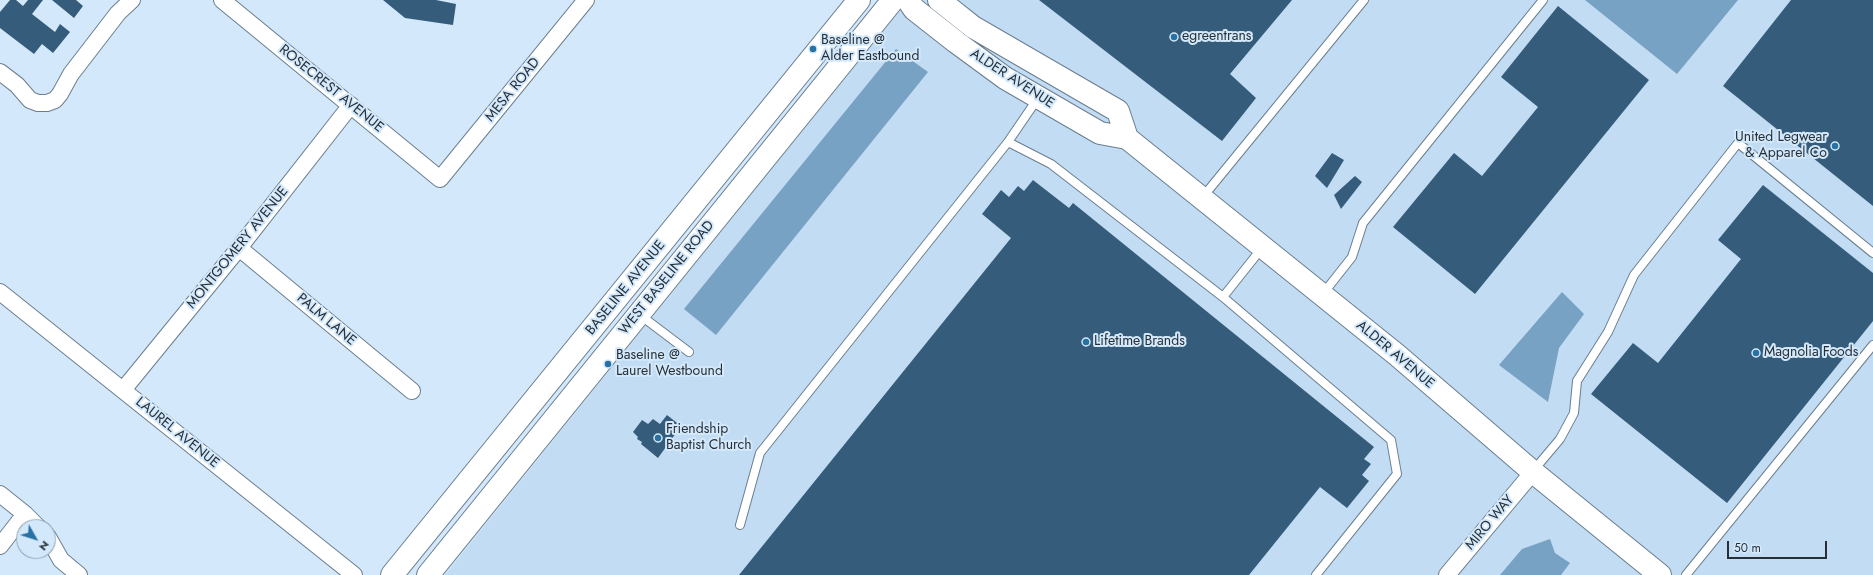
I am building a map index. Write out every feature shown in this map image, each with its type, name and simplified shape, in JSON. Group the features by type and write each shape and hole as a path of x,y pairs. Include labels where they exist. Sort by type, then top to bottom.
{"main road":[{"name":"BASELINE AVENUE","path":"392,575 859,0"},
{"name":"WEST BASELINE ROAD","path":"428,575 638,313 893,0"},
{"name":"ALDER AVENUE","path":"908,0 914,9 1005,78 1100,133 1127,138 1402,360 1533,472 1660,575"},
{"name":"ALDER AVENUE","path":"939,0 973,27 1118,111 1127,138"}],"street":[{"path":"0,72 17,85 30,100 38,103 47,103 54,100 60,94 71,74 118,13 132,0"},
{"name":"ROSECREST AVENUE","path":"222,0 440,179"},
{"name":"MESA ROAD","path":"440,179 586,0"},
{"name":"MONTGOMERY AVENUE","path":"123,390 239,248 351,105"},
{"name":"PALM LANE","path":"239,248 412,391"},
{"name":"LAUREL AVENUE","path":"0,292 354,575"},
{"name":"MIRO WAY","path":"1447,575 1533,472"},
{"path":"0,494 30,519"},
{"path":"0,546 25,514"},
{"path":"56,551 61,560 79,575"}],"lane":[{"path":"1202,199 1364,0"},
{"path":"1322,295 1352,257 1363,223 1543,0"},
{"path":"740,525 760,453 1008,142 1039,97"},
{"path":"1008,142 1051,164 1223,297 1391,440 1397,474 1316,575"},
{"path":"1533,472 1560,439 1574,413 1577,381 1608,332 1634,275 1738,143 1873,252"},
{"path":"1223,297 1262,248"},
{"path":"638,313 689,352"},
{"path":"1686,575 1873,345"}],"shaded area":[{"path":"907,0 1873,0 1873,575 445,575"},
{"path":"1585,0 1738,0 1677,74"},
{"path":"896,49 928,72 716,335 684,309"},
{"path":"1562,292 1584,314 1559,348 1548,402 1499,365"},
{"path":"1550,539 1555,553 1570,563 1561,575 1500,575 1522,549"}],"building":[{"path":"10,0 16,0 23,6 28,0 43,0 32,14 55,32 60,24 70,32 53,53 42,44 34,54 0,28 0,12"},
{"path":"52,0 76,0 83,6 74,18"},
{"path":"383,0 436,0 456,4 453,25 405,18"},
{"name":"egreentrans","path":"1039,0 1292,0 1230,74 1256,98 1222,141"},
{"name":"United Legwear & Apparel Co","path":"1791,0 1873,0 1873,206 1723,86"},
{"path":"1558,6 1649,80 1475,294 1393,227 1454,153 1482,176 1538,107 1501,77"},
{"path":"1332,153 1344,160 1327,188 1315,176"},
{"path":"1355,176 1362,182 1341,209 1334,195"},
{"name":"Lifetime Brands","path":"1033,180 1069,208 1073,203 1374,447 1364,459 1371,464 1362,475 1369,481 1347,508 1320,487 1249,575 739,575 1011,238 982,214 1001,190 1009,197 1018,186 1024,191"},
{"name":"Magnolia Foods","path":"1763,185 1873,273 1873,321 1727,503 1591,394 1633,343 1658,363 1741,259 1718,240"},
{"path":"667,415 681,426 658,458 641,444 642,442 637,439 638,437 633,432 642,420 648,424 653,419 660,424"}],"place":[{"name":"egreentrans","path":"1174,37"},
{"name":"Baseline @ Alder Eastbound","path":"813,49"},
{"name":"United Legwear & Apparel Co","path":"1835,146"},
{"name":"Lifetime Brands","path":"1086,342"},
{"name":"Magnolia Foods","path":"1756,353"},
{"name":"Baseline @ Laurel Westbound","path":"608,364"},
{"name":"Friendship Baptist Church","path":"658,438"}]}
